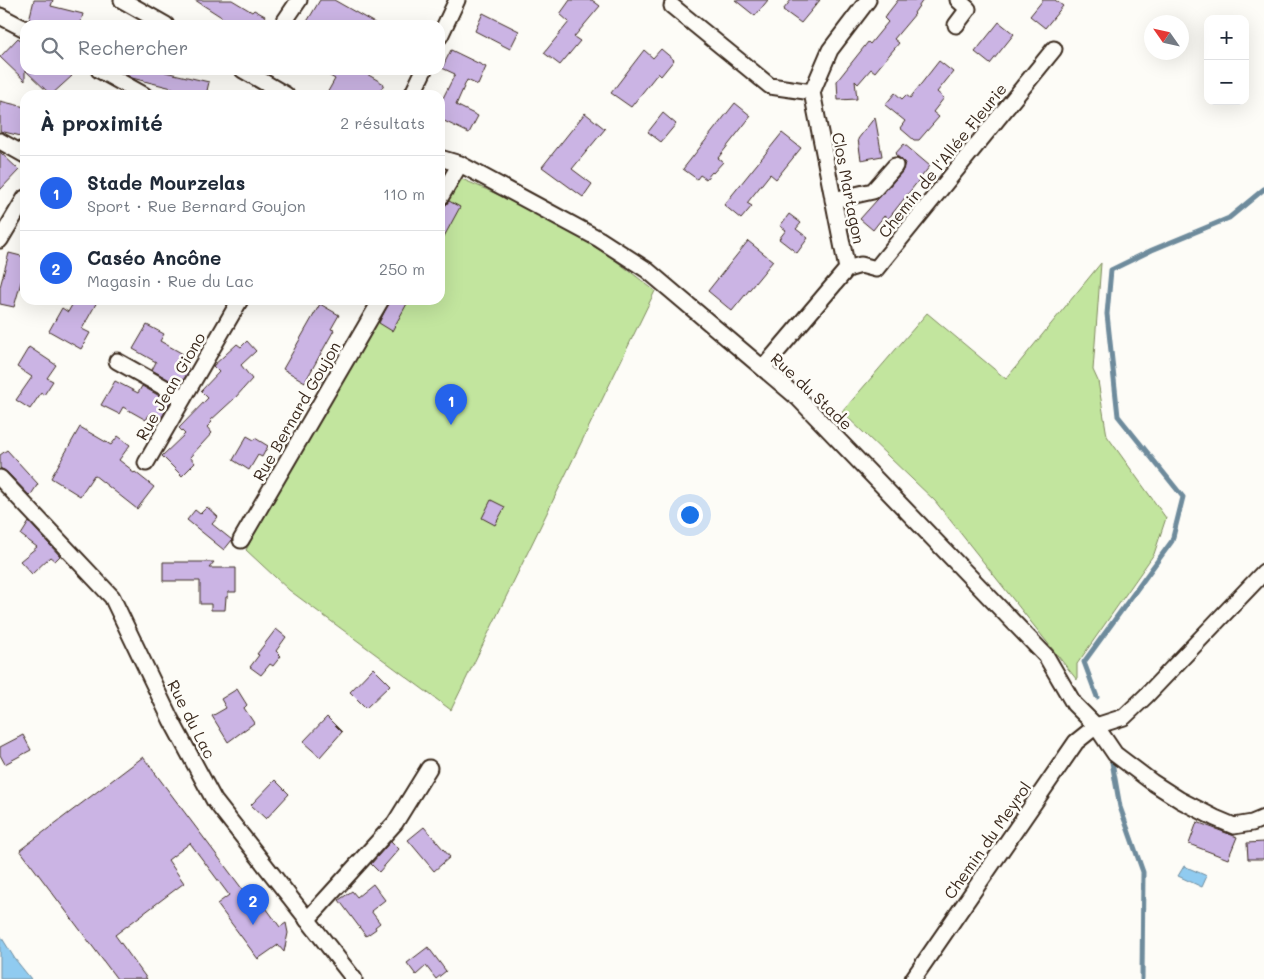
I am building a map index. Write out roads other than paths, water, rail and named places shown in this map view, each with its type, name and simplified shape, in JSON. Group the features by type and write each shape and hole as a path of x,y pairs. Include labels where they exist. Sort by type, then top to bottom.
{"street":[{"path":"285,20 298,0"},
{"path":"445,25 457,0"},
{"path":"672,6 770,86 812,92 830,50 868,0"},
{"path":"956,25 968,9 958,0"},
{"path":"132,2 159,20"},
{"path":"0,16 20,26"},
{"name":"Chemin de l'Allée Fleurie","path":"847,269 861,266 876,269 1054,49"},
{"path":"108,75 135,90"},
{"path":"254,75 278,90"},
{"path":"414,90 422,75"},
{"name":"Clos Martagon","path":"763,368 847,269 812,92"},
{"path":"0,141 20,152"},
{"name":"Rue du Stade","path":"445,160 460,164 599,239 647,270 798,398 1046,656 1074,704 1096,726 1116,754 1152,782 1180,800 1215,818 1234,826 1252,824 1264,818"},
{"path":"445,190 460,164"},
{"path":"833,200 873,191 895,166"},
{"path":"0,240 20,206"},
{"name":"Rue Jean Giono","path":"146,463 237,305"},
{"name":"Rue Bernard Goujon","path":"242,540 378,305"},
{"path":"117,361 183,398"},
{"name":"Rue du Lac","path":"0,478 112,597 171,720 214,800 354,979"},
{"path":"1096,726 1124,717 1264,572"},
{"name":"Chemin du Meyrol","path":"913,979 1076,742 1096,726"},
{"path":"307,920 395,823 429,768"}],"water":[{"path":"1184,866 1207,876 1202,887 1178,876"},
{"path":"0,935 15,959 31,979 0,979"}],"waterway":[{"path":"1097,697 1084,662 1172,541 1183,497 1118,416 1107,314 1111,270 1152,250 1229,218 1264,189"},
{"path":"1112,762 1120,807 1143,872 1142,979"}],"place":[{"name":"Stade Mourzelas","path":"451,425"},
{"name":"Caséo Ancône","path":"253,925"}]}
